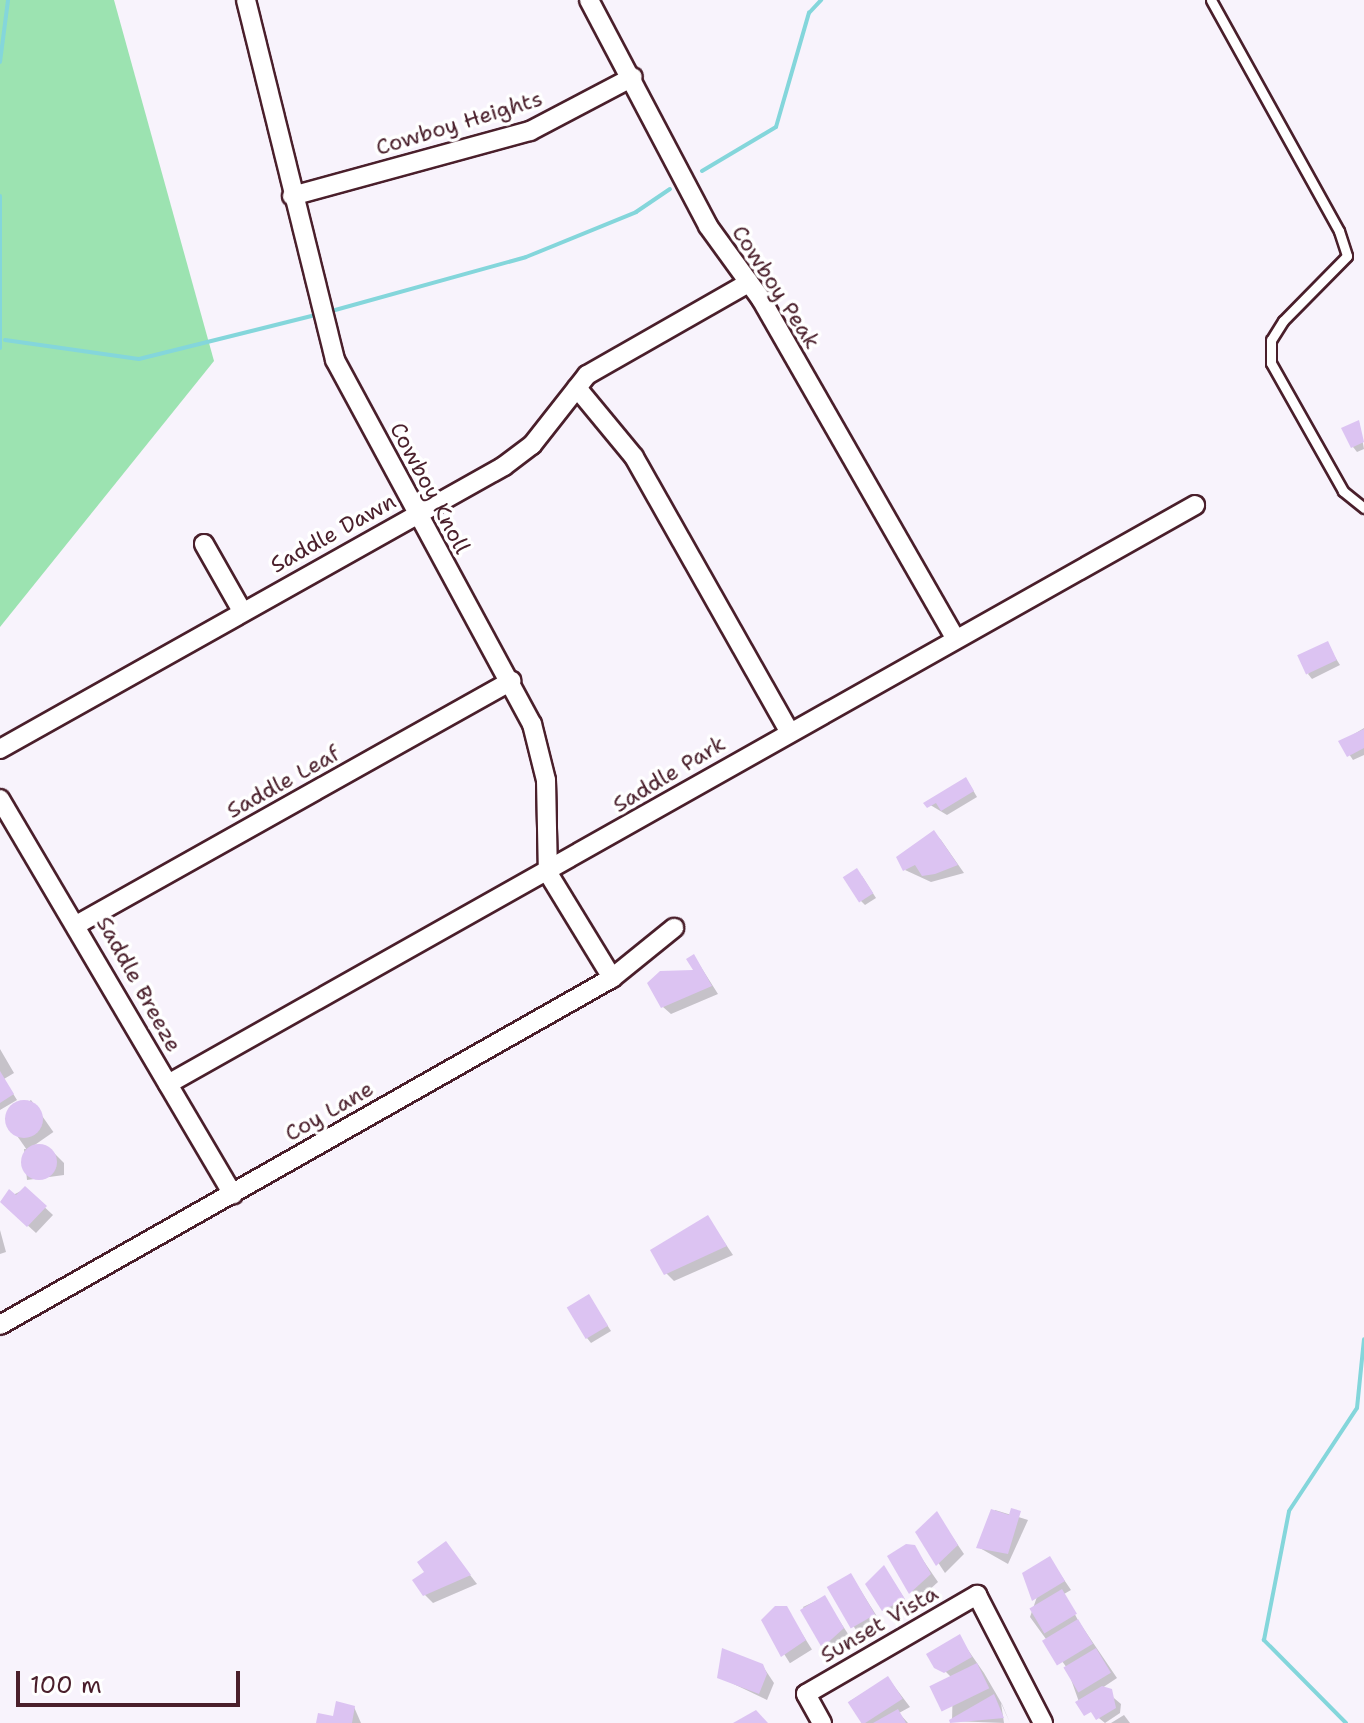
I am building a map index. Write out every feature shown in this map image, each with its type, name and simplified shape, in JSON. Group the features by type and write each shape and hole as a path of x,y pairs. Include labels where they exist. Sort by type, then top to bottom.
{"street":[{"name":"Cowboy Knoll","path":"246,0 335,360 415,515 511,681 546,780 548,873"},
{"name":"Cowboy Peak","path":"589,0 633,77 708,226 748,283 955,638"},
{"name":"Cowboy Heights","path":"292,196 530,131 633,77"},
{"name":"Saddle Dawn","path":"0,749 519,456 577,388 601,365 748,283"},
{"path":"577,388 634,457 789,731"},
{"name":"Saddle Park","path":"168,1084 548,873 789,731 1195,505"},
{"path":"204,544 242,611"},
{"name":"Saddle Leaf","path":"78,924 511,681"},
{"name":"Saddle Breeze","path":"0,799 78,924 233,1194"},
{"path":"548,873 612,978"},
{"name":"Coy Lane","path":"0,1325 612,978 674,928"},
{"name":"Sunset Vista","path":"822,1723 806,1694 977,1595 1043,1723"}],"lane":[{"path":"1211,0 1339,231 1347,256 1283,321 1271,340 1271,363 1343,491 1364,508"}],"green space":[{"path":"0,0 114,0 214,361 0,627"}],"building":[{"path":"1359,420 1364,442 1351,448 1341,428"},
{"path":"1328,641 1337,660 1306,674 1297,655"},
{"path":"1364,729 1364,748 1347,757 1338,741"},
{"path":"966,777 974,791 941,811 936,803 927,808 923,803"},
{"path":"934,830 958,865 922,876 915,865 903,871 896,857"},
{"path":"857,868 873,893 859,902 843,877"},
{"path":"694,954 712,986 661,1008 647,983 660,971 693,970 686,959"},
{"path":"0,1071 14,1094 0,1103"},
{"path":"24,1100 37,1106 43,1119 37,1132 24,1138 11,1132 5,1119 11,1106"},
{"path":"39,1144 52,1149 57,1162 52,1175 39,1180 26,1175 21,1162 26,1149"},
{"path":"25,1186 47,1206 27,1227 0,1202 9,1189 16,1195"},
{"path":"708,1215 727,1246 664,1275 650,1250"},
{"path":"589,1294 608,1326 586,1339 567,1307"},
{"path":"1011,1508 1021,1511 1008,1554 976,1548 991,1509 1009,1515"},
{"path":"937,1511 958,1545 936,1566 915,1532"},
{"path":"446,1541 471,1575 423,1596 412,1580 424,1572 417,1562"},
{"path":"906,1544 915,1545 931,1574 909,1594 887,1556"},
{"path":"1050,1556 1065,1581 1032,1601 1022,1573"},
{"path":"884,1565 905,1599 882,1611 865,1584"},
{"path":"851,1573 875,1615 851,1629 827,1587"},
{"path":"1062,1589 1077,1614 1044,1633 1029,1609"},
{"path":"825,1595 844,1628 822,1648 800,1610"},
{"path":"775,1606 787,1606 806,1640 781,1657 761,1620"},
{"path":"1078,1619 1093,1644 1057,1665 1042,1641"},
{"path":"960,1634 972,1657 944,1673 934,1668 926,1654"},
{"path":"722,1648 763,1664 767,1674 759,1694 717,1678"},
{"path":"1096,1648 1111,1673 1078,1692 1063,1668"},
{"path":"977,1663 989,1688 942,1711 929,1686"},
{"path":"888,1676 903,1699 865,1723 861,1723 848,1702"},
{"path":"1102,1686 1112,1689 1116,1708 1096,1720 1091,1712 1084,1716 1075,1702"},
{"path":"994,1694 1004,1718 950,1723 949,1720"},
{"path":"336,1701 355,1706 352,1723 316,1723 318,1713 333,1716"},
{"path":"898,1709 906,1723 873,1723"},
{"path":"756,1710 768,1723 733,1723"}],"waterway":[{"path":"0,62 8,0"},
{"path":"702,171 776,127 809,13 821,0"},
{"path":"328,312 526,257 636,212 670,189"},
{"path":"0,196 0,348"},
{"path":"5,340 139,359 320,314"},
{"path":"1346,1723 1264,1640 1289,1511 1357,1408 1364,1339"}]}
